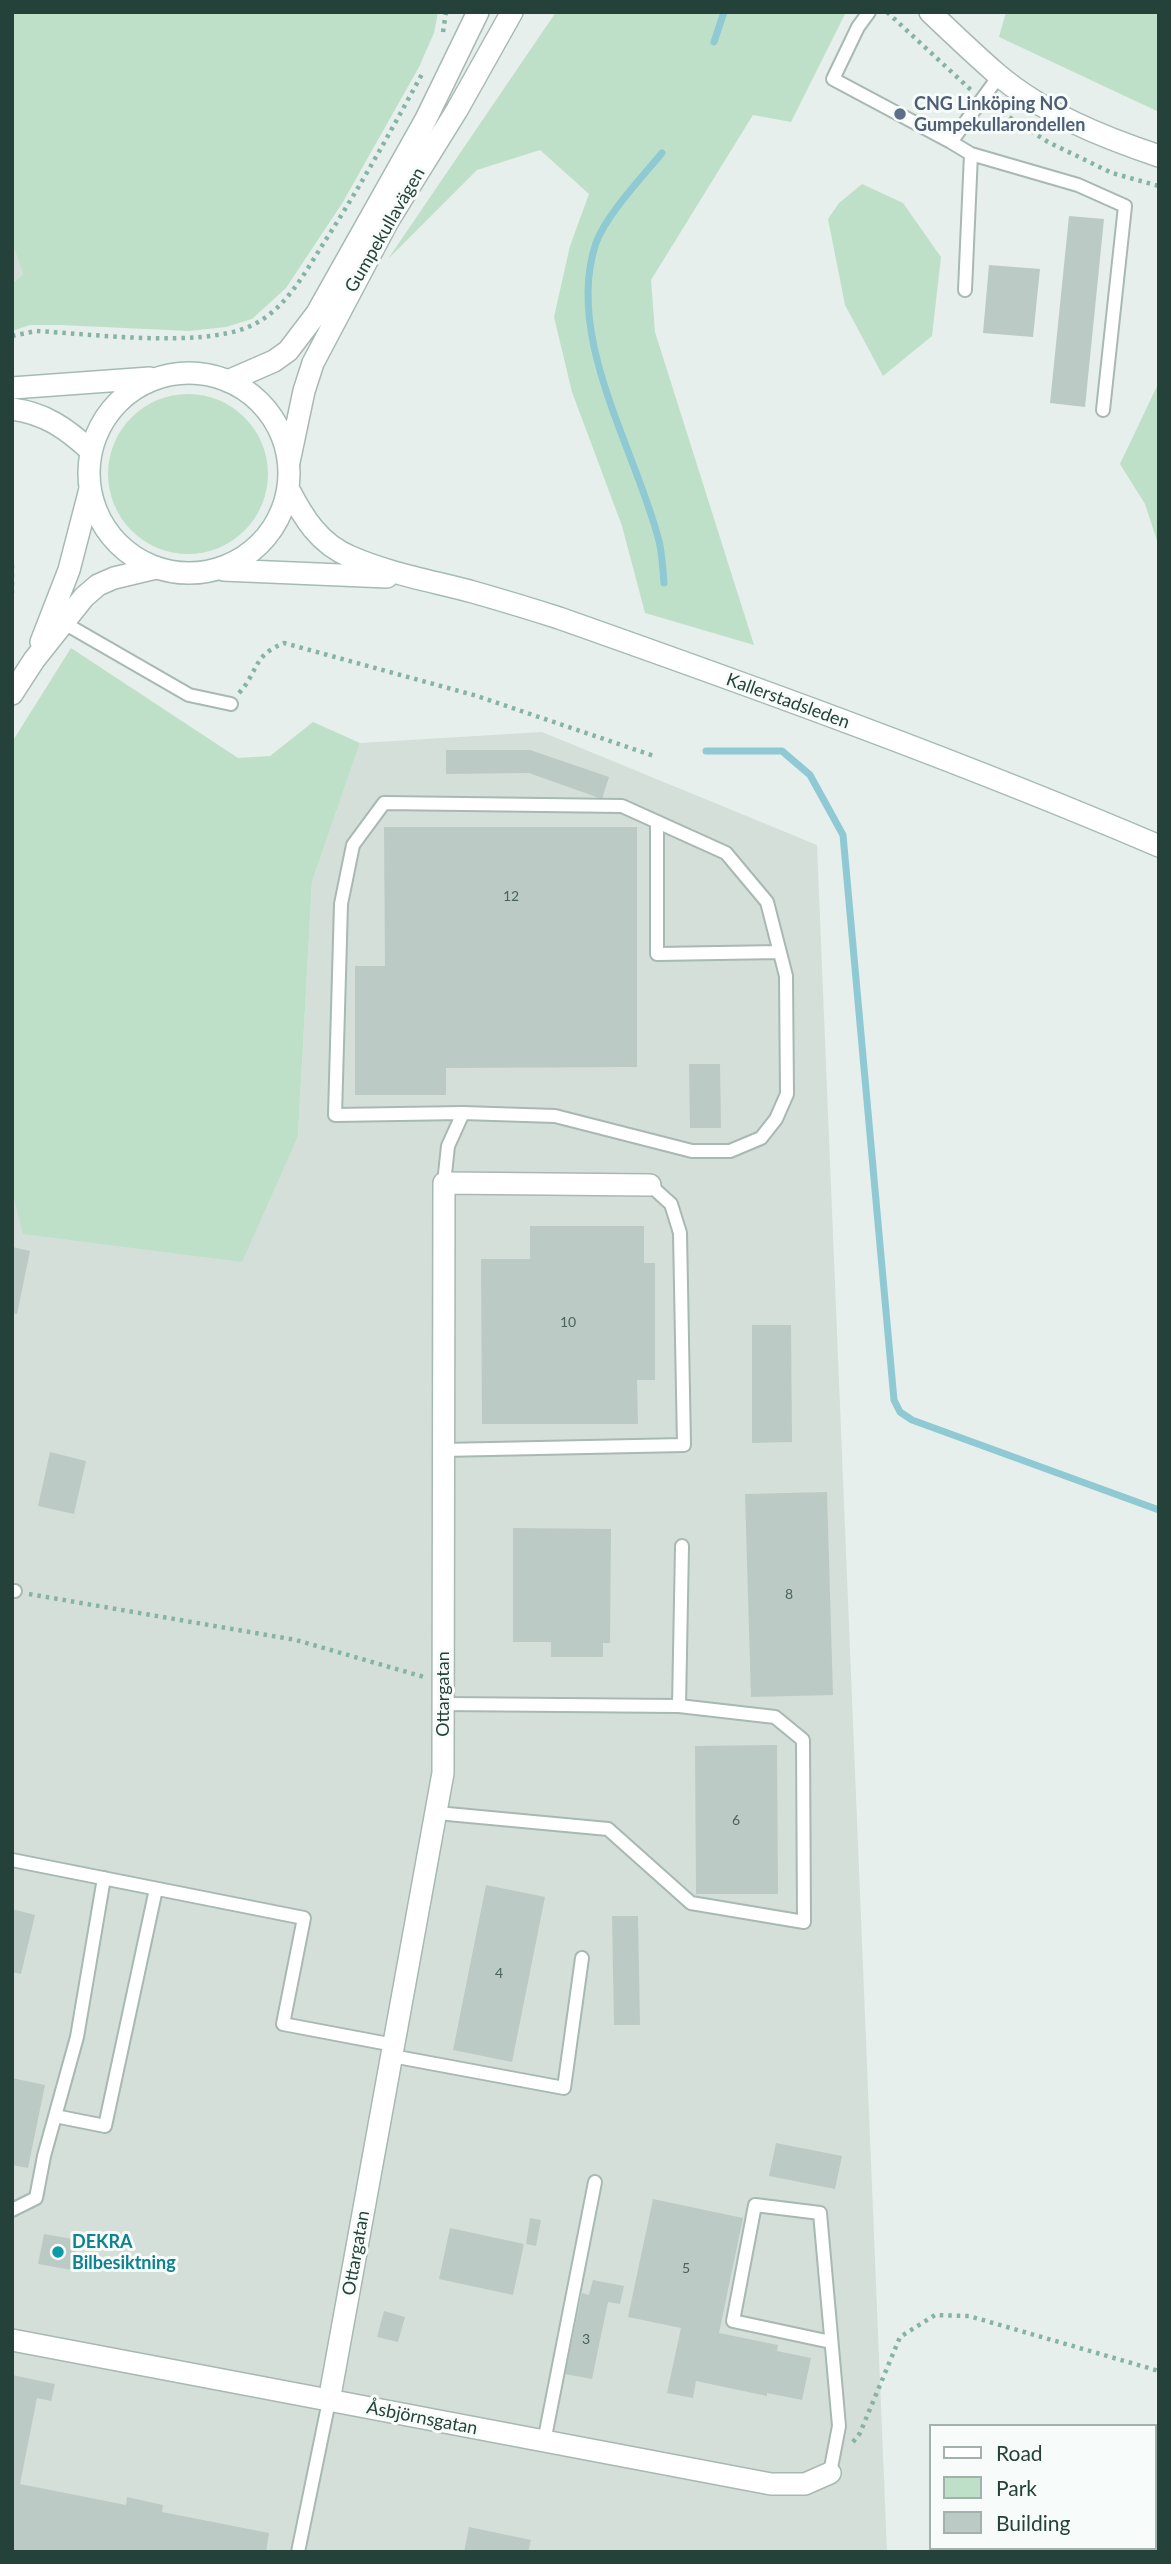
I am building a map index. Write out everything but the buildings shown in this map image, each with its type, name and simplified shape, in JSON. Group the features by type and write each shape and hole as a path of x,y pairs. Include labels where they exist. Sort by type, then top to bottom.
{"street":[{"name":"Gumpekullavägen","path":"228,381 274,361 288,351 317,313 425,121 478,12"},
{"name":"Gumpekullavägen","path":"289,462 304,391 313,363 388,221 457,110 512,12"},
{"path":"930,12 999,76 1055,113 1117,142 1159,156"},
{"path":"12,388 198,373 228,381 251,395 269,414 282,437 289,462 288,488 280,515 265,539 244,557 218,569 187,573 156,568 132,556 112,538 98,515 90,489 91,451 106,417 118,402 132,391 166,376"},
{"path":"12,409 28,411 56,422 91,451"},
{"name":"Kallerstadsleden","path":"288,488 302,516 320,538 348,556 410,578 472,592 543,613 1074,810 1159,846"},
{"path":"34,660 69,570 90,489"},
{"path":"12,694 34,660 84,597 98,585 114,578 156,568"},
{"name":"Kallerstadsleden","path":"218,569 410,578"},
{"path":"444,1183 650,1185"},
{"name":"Ottargatan","path":"329,2401 443,1773 444,1183"},
{"name":"Åsbjörnsgatan","path":"12,2340 771,2484 805,2484 830,2473"}],"lane":[{"path":"869,12 858,27 833,79 971,154 1079,185 1125,206 1103,410"},
{"path":"951,142 999,76"},
{"path":"965,290 971,154"},
{"path":"64,623 188,695 230,704"},
{"path":"384,803 622,806 726,853 767,902 780,952 786,976 787,1094 776,1119 761,1138 730,1151 692,1151 555,1116 463,1113 335,1115 341,904 353,845 384,803"},
{"path":"657,823 657,954 780,952"},
{"path":"444,1183 448,1146 463,1113"},
{"path":"442,1450 684,1445 680,1233 671,1204 650,1185"},
{"path":"679,1706 682,1546"},
{"path":"437,1813 608,1829 691,1903 804,1922 803,1740 775,1717 679,1706 443,1704"},
{"path":"12,1860 304,1918 283,2024 564,2088 582,1958"},
{"path":"12,2210 36,2198 77,2037 104,1878"},
{"path":"55,2116 104,2126 156,1889"},
{"path":"544,2442 595,2182"},
{"path":"830,2473 839,2426 820,2213 754,2205 733,2321 831,2342"},
{"path":"298,2552 329,2401"}],"path":[{"path":"441,39 446,12"},
{"path":"12,336 36,331 197,337 247,327 266,317 285,300 357,192 427,64"},
{"path":"12,565 12,593"},
{"path":"230,704 247,685 256,663 268,649 284,642 477,696 654,757"},
{"path":"13,1591 296,1640 443,1683"},
{"path":"853,2443 860,2433 900,2337 935,2315 969,2316 1159,2371"}],"shaded area":[{"path":"12,243 23,274 12,284"},
{"path":"542,732 817,845 887,2552 12,2552 12,1192 24,1234 298,1136 312,882 360,743"}],"green space":[{"path":"12,12 438,12 434,33 419,67 343,202 286,288 252,319 226,327 189,331 30,325 12,331 12,284 23,274 12,243"},
{"path":"556,12 846,12 791,122 753,115 651,280 655,332 754,645 645,613 622,526 572,392 554,317 570,246 589,194 540,150 477,170 388,259"},
{"path":"1006,12 1159,12 1159,112 999,37"},
{"path":"862,184 903,203 941,257 932,336 883,376 845,305 828,219 839,203"},
{"path":"1159,382 1159,547 1145,504 1120,464"},
{"path":"188,394 219,400 245,417 262,443 268,474 262,505 245,531 219,548 188,554 157,548 131,531 114,505 108,474 114,443 131,417 157,400"},
{"path":"71,648 238,758 270,756 313,722 360,743 312,882 298,1136 242,1262 23,1234 12,1192 12,742"}],"waterway":[{"path":"714,42 724,12"},
{"path":"662,153 608,220 596,243 589,279 589,316 607,393 659,541 664,583"},
{"path":"706,751 782,751 810,775 843,835 894,1400 900,1412 912,1420 1159,1510"}],"place":[{"name":"CNG Linköping NO Gumpekullarondellen","path":"900,114"},
{"name":"DEKRA Bilbesiktning","path":"58,2252"}]}
